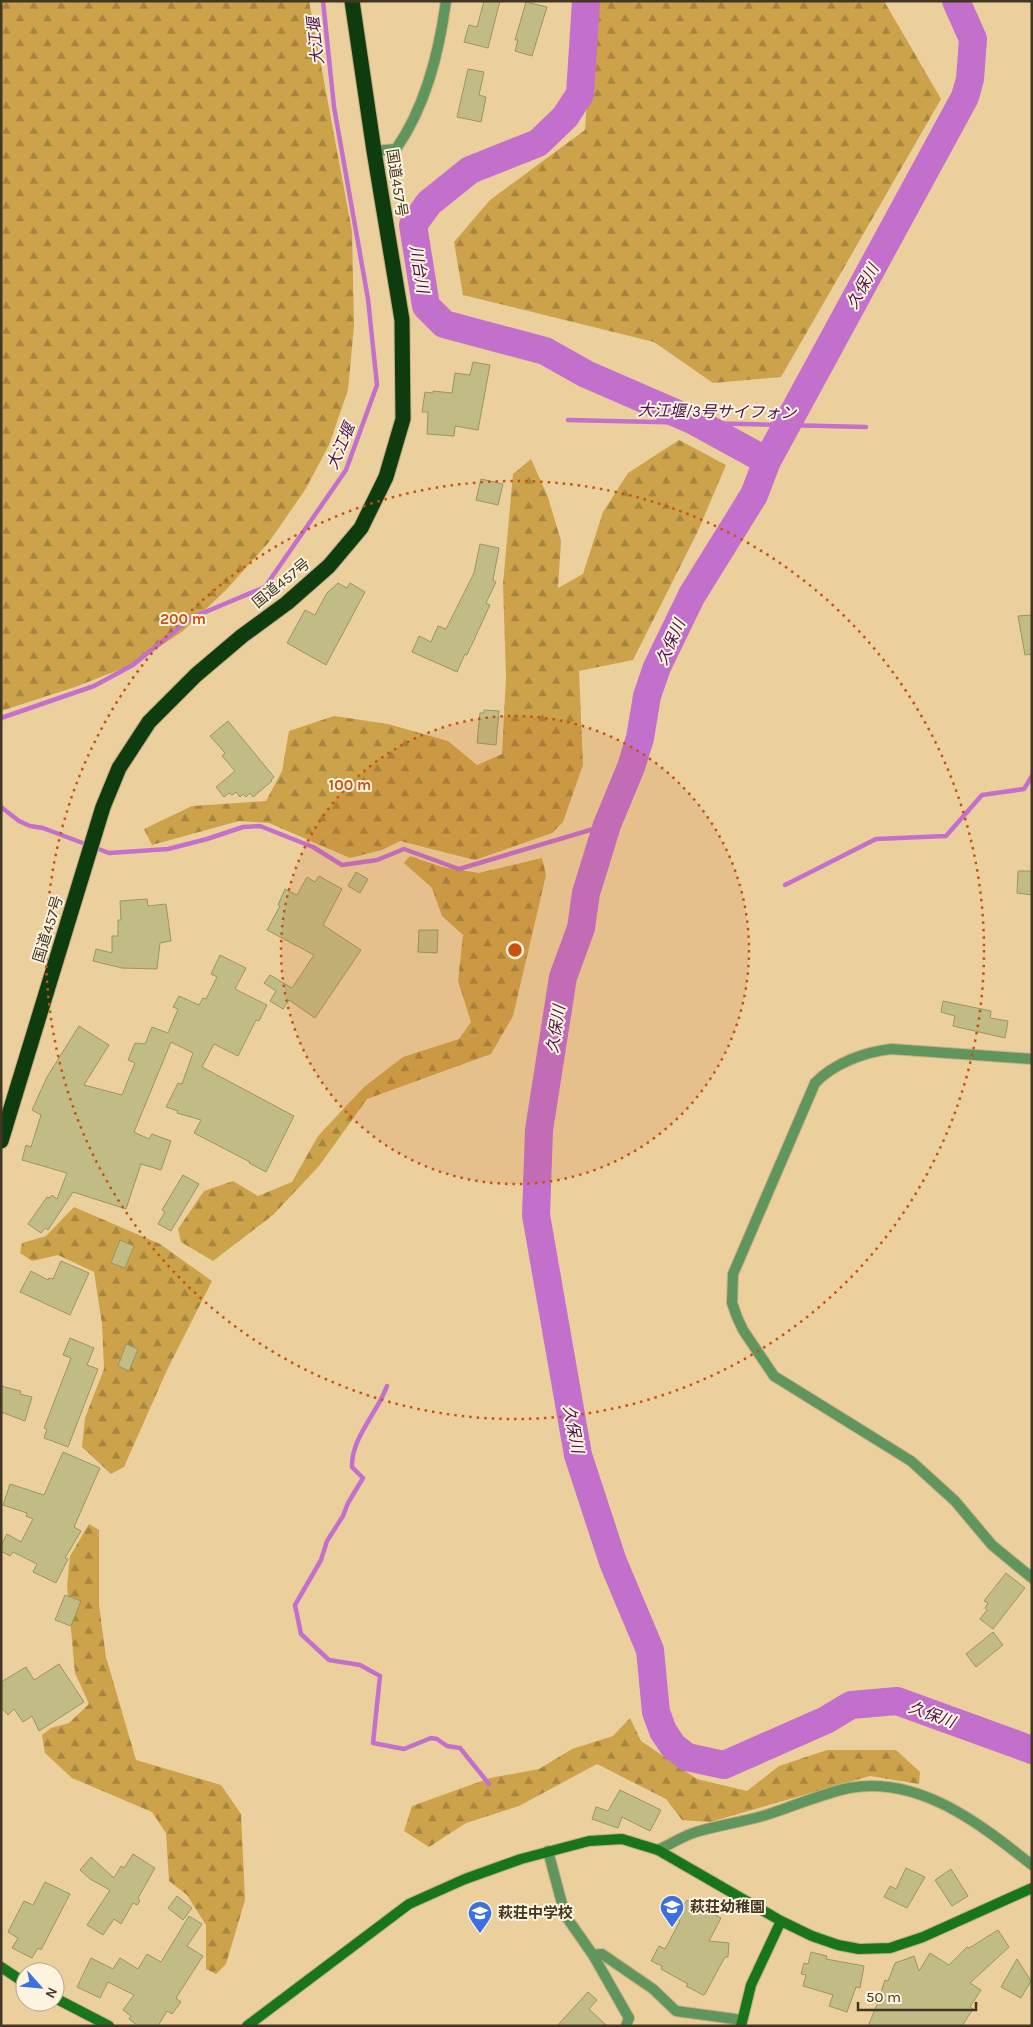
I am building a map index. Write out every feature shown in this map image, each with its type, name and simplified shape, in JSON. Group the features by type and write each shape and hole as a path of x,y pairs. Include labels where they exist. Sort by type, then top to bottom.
{"highway":[{"name":"国道457号","path":"1,1142 103,807 119,768 149,722 196,675 242,636 287,603 329,566 361,528 386,477 404,418 402,320 352,1"}],"street":[{"path":"374,151 396,149 410,128 441,41 446,1"},
{"path":"1032,1059 891,1050 872,1052 826,1072 816,1083 733,1274 732,1303 743,1330 774,1376 911,1461 955,1501 992,1544 1032,1578"},
{"path":"658,1850 695,1832 756,1818 849,1788 880,1786 904,1789 935,1800 994,1835 1032,1865"},
{"path":"247,2026 409,1904 465,1878 548,1851 589,1841 622,1839 658,1850 781,1921 812,1936 838,1945 859,1949 890,1948 923,1937 1032,1888"},
{"path":"548,1851 565,1916 593,1955 629,2018 626,2026"},
{"path":"593,1955 602,1954 646,1984 676,2011 742,2023 751,1985 781,1921"},
{"path":"1,1967 15,1976"},
{"path":"65,2003 109,2026"}],"green space":[{"path":"1,1 309,1 352,231 354,326 348,390 329,445 305,490 269,542 226,590 183,631 132,665 75,687 1,711"},
{"path":"584,1 884,1 941,99 781,377 713,383 654,342 463,295 454,242 490,200 585,130 591,48"},
{"path":"679,440 726,465 697,533 633,660 579,671 583,765 563,822 552,833 475,860 400,841 382,850 350,858 269,823 239,821 152,845 144,829 192,806 266,801 282,771 289,731 334,716 388,724 448,741 477,765 502,754 506,677 503,584 513,474 531,459 548,497 561,541 558,588 583,574 603,512 628,473"},
{"path":"410,856 442,867 479,873 542,858 546,875 513,1016 491,1054 367,1099 319,1166 273,1215 213,1261 181,1242 178,1229 204,1191 233,1181 258,1196 292,1182 318,1136 364,1087 403,1057 459,1039 471,1022 458,981 463,935 442,916 432,888 404,863"},
{"path":"74,1207 160,1244 212,1281 167,1370 124,1467 111,1474 82,1447 85,1418 104,1369 102,1324 94,1272 58,1255 32,1261 20,1253 22,1243 46,1236"},
{"path":"89,1524 99,1530 99,1605 106,1657 136,1760 221,1785 241,1814 245,1900 226,1964 216,1974 206,1969 206,1925 187,1895 169,1881 166,1833 152,1812 72,1778 45,1753 42,1735 51,1728 69,1723 89,1704 75,1673 67,1586 70,1556"},
{"path":"630,1718 641,1741 697,1779 747,1791 779,1766 827,1750 896,1750 920,1772 919,1784 870,1776 710,1822 682,1820 666,1799 597,1764 519,1806 466,1823 429,1847 404,1831 412,1806 490,1778 539,1769 572,1749 613,1736"}],"building":[{"path":"484,1 500,1 488,48 464,42 469,25 477,27"},
{"path":"526,2 547,7 532,56 515,51 518,40 515,40"},
{"path":"468,69 484,72 479,95 486,97 481,122 457,117"},
{"path":"473,362 490,365 478,430 455,426 454,436 427,434 428,412 422,412 425,392 452,393 455,373 470,375"},
{"path":"481,479 503,484 498,505 476,500"},
{"path":"480,544 499,548 493,580 496,582 486,603 490,605 457,672 412,652 419,636 431,642 438,626 446,629 474,573"},
{"path":"338,583 347,588 350,583 365,592 326,665 287,643 305,610 315,615 327,593"},
{"path":"1032,615 1032,654 1025,655 1018,616"},
{"path":"484,710 499,711 496,745 477,743 480,713 484,713"},
{"path":"228,721 274,777 272,781 253,797 250,793 246,797 243,794 240,797 236,792 232,795 229,793 224,797 216,787 235,771 222,756 225,753 210,736"},
{"path":"1018,871 1032,871 1032,895 1017,893"},
{"path":"356,872 368,879 360,893 348,886"},
{"path":"319,876 342,889 323,925 361,950 315,1018 289,1000 283,1009 270,1001 276,991 264,983 270,975 292,988 314,955 267,930 280,906 278,905 285,889 297,895 307,877 315,882"},
{"path":"147,899 148,906 166,904 171,941 160,943 157,969 122,968 93,961 96,949 112,953 112,936 118,936 118,920 121,920 120,901"},
{"path":"419,930 438,930 437,953 418,952"},
{"path":"220,955 246,968 235,989 267,1005 259,1021 256,1020 238,1056 214,1044 202,1067 294,1116 266,1172 194,1133 201,1120 177,1113 178,1111 166,1107 178,1083 182,1084 193,1053 171,1042 134,1132 149,1139 152,1134 171,1141 161,1170 141,1164 126,1209 73,1192 48,1230 45,1228 41,1233 28,1224 47,1197 50,1198 52,1195 57,1199 67,1173 22,1160 26,1145 31,1147 41,1115 32,1110 47,1077 79,1026 109,1045 84,1085 122,1095 135,1063 128,1060 135,1043 145,1044 152,1027 168,1033 178,1009 173,1007 179,996 199,1005 203,998 206,999 217,977 211,974"},
{"path":"943,1001 991,1011 990,1018 1008,1021 1005,1038 953,1026 955,1016 941,1012"},
{"path":"183,1175 199,1184 171,1231 158,1224 165,1212 162,1210"},
{"path":"120,1240 134,1246 125,1268 111,1263"},
{"path":"61,1261 89,1273 70,1315 20,1292 31,1271 48,1280 49,1278 53,1279"},
{"path":"70,1338 94,1348 87,1365 98,1369 68,1447 44,1438 47,1429 44,1428 71,1358 63,1355"},
{"path":"126,1344 138,1349 129,1371 118,1366"},
{"path":"1,1386 21,1391 20,1394 32,1397 25,1421 1,1412"},
{"path":"63,1452 100,1468 74,1527 81,1531 65,1558 68,1559 56,1583 33,1572 37,1564 13,1552 10,1556 1,1551 1,1545 7,1534 21,1542 33,1519 26,1516 27,1513 3,1505 10,1484 44,1495"},
{"path":"1006,1573 1025,1588 993,1629 980,1619 987,1610 985,1608 988,1603 984,1601"},
{"path":"65,1595 81,1601 71,1626 55,1620"},
{"path":"993,1632 1003,1645 976,1667 966,1654"},
{"path":"59,1664 84,1702 39,1731 32,1716 23,1722 14,1709 8,1715 1,1707 1,1682 26,1667 34,1680"},
{"path":"620,1790 661,1810 650,1831 622,1817 618,1828 592,1819 596,1807 608,1811"},
{"path":"133,1854 155,1868 138,1898 140,1901 137,1905 133,1903 121,1924 114,1919 103,1935 87,1925 110,1890 90,1879 80,1870 91,1857 114,1878 121,1866 124,1868"},
{"path":"906,1868 925,1877 907,1908 884,1897 890,1886 896,1889"},
{"path":"951,1869 968,1896 952,1906 935,1880"},
{"path":"45,1882 70,1894 41,1950 38,1948 32,1958 12,1948 18,1938 8,1932 24,1901 33,1905"},
{"path":"177,1896 192,1908 183,1920 168,1908"},
{"path":"687,1900 721,1918 709,1941 729,1943 728,1957 725,1957 703,1995 661,1969 662,1966 651,1961 659,1946 665,1949 680,1921 676,1919"},
{"path":"189,1916 202,1924 187,1946 203,1956 176,1998 181,2002 172,2014 167,2011 158,2026 138,2026 129,2019 131,2016 123,2010 134,1995 108,1982 100,1998 77,1987 91,1958 113,1969 120,1958 138,1969 147,1954 161,1962"},
{"path":"998,1930 1009,1947 970,1983 981,1990 970,2007 973,2009 962,2026 868,2026 882,1993 885,1980 888,1981 895,1963 914,1956 919,1971 930,1953 949,1965 967,1947 969,1948"},
{"path":"811,1952 827,1956 826,1959 864,1966 860,1988 856,1987 847,2012 829,2006 833,1995 803,1986 806,1975 801,1974 804,1963 808,1964"},
{"path":"1017,1959 1031,1981 1021,1998 1001,1987"},
{"path":"588,1992 597,2000 589,2009 607,2026 557,2026"}],"waterway":[{"name":"大江堰","path":"1,718 94,686 133,665 191,618 265,587 346,470 377,385 368,299 334,107 323,1"},
{"name":"川台川","path":"586,1 580,94 565,117 538,143 470,170 429,203 413,225 426,306 444,324 545,351 586,374 694,421 767,461"},
{"name":"久保川","path":"956,1 973,39 970,79 965,97 767,461 754,495 692,595 657,667 647,696 640,738 631,767 607,825 586,893 581,928 563,977 539,1130 536,1215 578,1455 613,1562 650,1650 656,1712 663,1731 673,1746 687,1757 724,1765 826,1720 851,1705 897,1701 1032,1750"},
{"name":"大江堰/3号サイフォン","path":"568,420 866,427"},
{"path":"785,885 876,839 946,836 982,795 1024,789 1032,776"},
{"path":"1,807 19,821 30,826 43,828 109,853 168,849 243,827 260,826 313,847 342,865 377,860 404,849 459,869 607,825"},
{"path":"387,1386 378,1406 360,1435 353,1456 352,1467 363,1478 327,1541 321,1560 295,1605 301,1634 329,1660 360,1665 380,1676 373,1743 404,1749 431,1738 437,1739 447,1746 460,1748 489,1784"}],"place":[{"name":"萩荘幼稚園","path":"672,1928"},
{"name":"萩荘中学校","path":"480,1934"}]}
